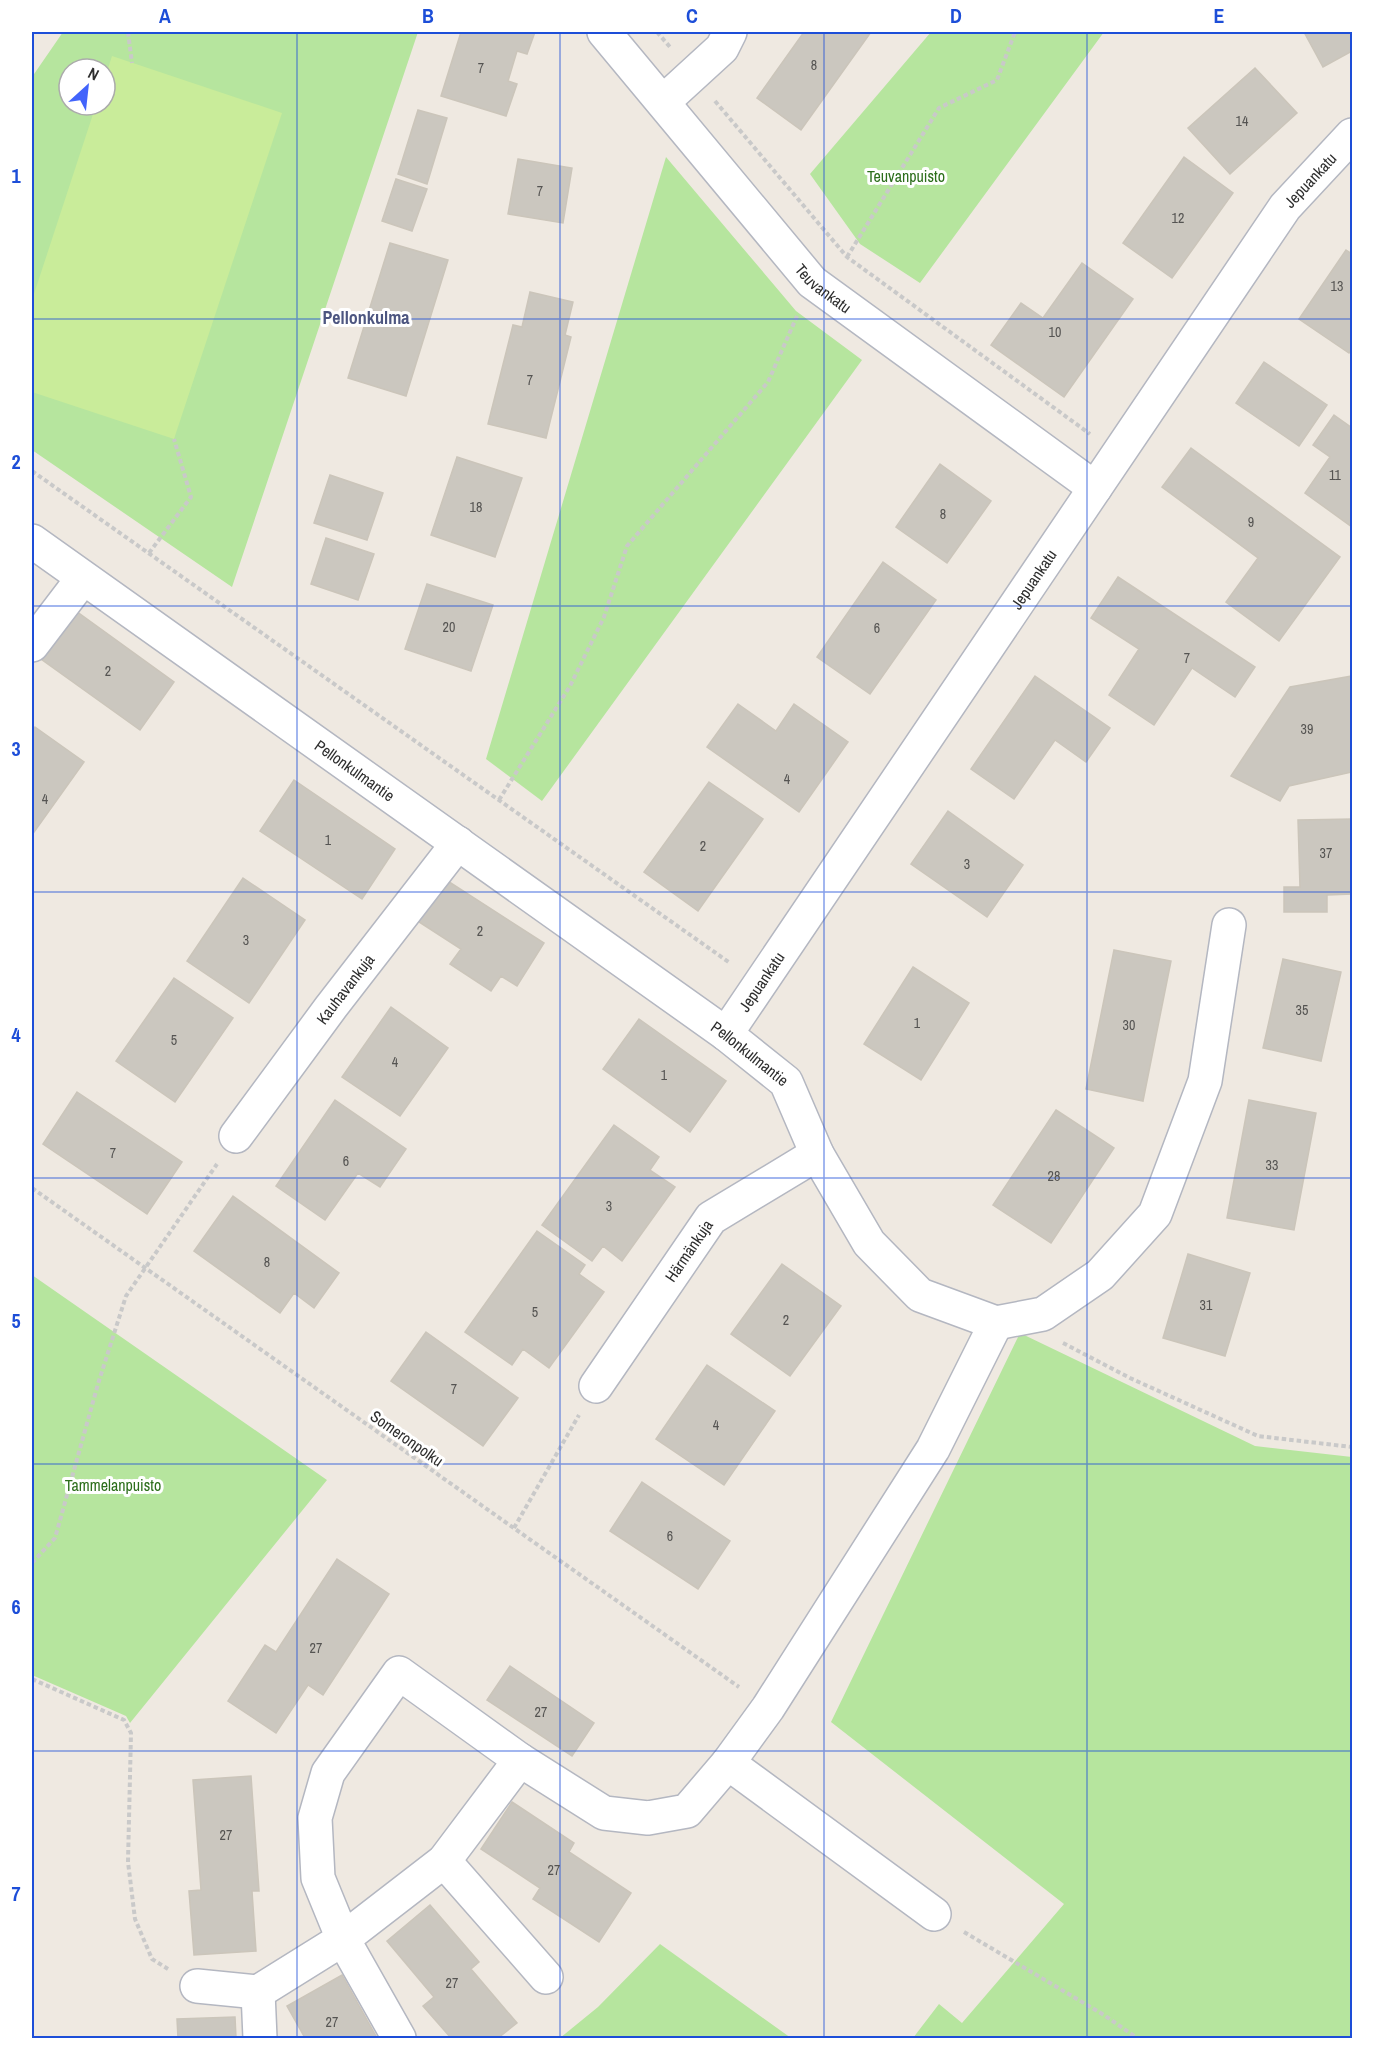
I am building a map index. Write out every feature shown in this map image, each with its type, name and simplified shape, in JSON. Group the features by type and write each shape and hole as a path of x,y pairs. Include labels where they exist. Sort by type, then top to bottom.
{"street":[{"name":"Teuvankatu","path":"604,32 812,282 1095,488"},
{"path":"663,102 722,48 730,32"},
{"name":"Jepuankatu","path":"726,1034 1286,207 1353,135"},
{"name":"Pellonkulmantie","path":"32,541 726,1034 786,1082 817,1154 869,1243 920,1295 996,1323"},
{"path":"32,645 83,578"},
{"name":"Kauhavankuja","path":"236,1136 331,1007 458,843"},
{"path":"399,2038 344,1939 318,1878 315,1818 328,1773 399,1673 519,1761 604,1813 648,1818 687,1811 728,1763 768,1708 933,1449 996,1323 1043,1314 1100,1275 1155,1214 1205,1081 1229,925"},
{"name":"Härmänkuja","path":"596,1386 711,1218 817,1154"},
{"path":"197,1986 258,1992 344,1939 444,1861 519,1761"},
{"path":"728,1763 934,1914"},
{"path":"444,1861 546,1977"},
{"path":"258,1992 260,2038"}],"path":[{"path":"128,32 132,63"},
{"path":"657,32 847,257 1118,455"},
{"path":"847,257 939,108 997,80 1015,32"},
{"path":"500,800 570,686 604,617 627,546 768,382 812,282"},
{"path":"149,554 191,497 174,440"},
{"path":"32,471 760,983"},
{"path":"32,1563 55,1538 98,1384 126,1296 236,1136"},
{"name":"Someronpolku","path":"32,1188 768,1708"},
{"path":"1043,1314 1065,1346 1258,1436 1353,1447"},
{"path":"514,1528 596,1386"},
{"path":"32,1679 124,1720 131,1733 128,1862 135,1919 152,1959 197,1986"},
{"path":"934,1914 1104,2015 1137,2038"}],"green space":[{"path":"63,32 418,32 232,587 32,450 32,77"},
{"name":"Teuvanpuisto","path":"931,32 1104,32 920,283 860,244 810,174"},
{"path":"117,58 282,113 174,439 32,392 32,300 92,117 117,117"},
{"path":"666,157 796,311 862,360 542,801 486,759"},
{"name":"Tammelanpuisto","path":"32,1275 327,1480 130,1723 126,1716 32,1675"},
{"path":"1020,1333 1255,1446 1352,1457 1352,2038 913,2038 939,2004 962,2023 1064,1904 831,1722"},
{"path":"660,1944 791,2038 560,2038 598,2007"}],"building":[{"path":"461,32 535,32 527,54 517,51 508,81 517,84 506,116 441,96"},
{"path":"804,32 871,32 801,130 757,98"},
{"path":"1304,32 1352,32 1352,51 1323,67"},
{"path":"1255,68 1297,113 1230,174 1188,128"},
{"path":"418,110 447,118 427,184 398,174"},
{"path":"1184,157 1233,193 1172,278 1123,243"},
{"path":"518,159 572,168 563,223 508,214"},
{"path":"396,179 427,189 412,231 382,221"},
{"path":"390,243 448,260 406,396 348,378"},
{"path":"1346,250 1352,254 1352,349 1349,353 1299,319"},
{"path":"1082,263 1133,299 1064,397 991,345 1021,303 1043,318"},
{"path":"530,292 573,302 565,335 571,337 546,438 488,424 513,325 522,327"},
{"path":"1264,362 1327,405 1299,446 1236,403"},
{"path":"1334,415 1352,428 1352,527 1305,493 1330,457 1313,445"},
{"path":"1191,448 1340,557 1279,641 1226,602 1258,558 1162,487"},
{"path":"457,457 522,478 495,557 431,535"},
{"path":"940,464 991,501 947,563 896,527"},
{"path":"330,475 383,493 367,540 314,523"},
{"path":"326,538 374,554 358,600 311,584"},
{"path":"883,562 936,600 870,694 817,657"},
{"path":"1118,577 1255,667 1235,697 1192,668 1154,725 1109,695 1139,649 1091,618"},
{"path":"427,584 493,605 471,671 405,649"},
{"path":"76,611 174,682 140,730 41,659"},
{"path":"1035,676 1110,728 1086,762 1055,740 1014,799 971,769"},
{"path":"1352,676 1352,772 1289,786 1280,801 1231,776 1290,687"},
{"path":"738,704 776,731 794,704 848,742 799,812 707,747"},
{"path":"35,727 84,762 32,835 32,732"},
{"path":"294,780 395,849 362,899 260,831"},
{"path":"709,782 763,819 698,911 644,872"},
{"path":"948,811 1023,865 987,917 911,864"},
{"path":"1352,819 1352,894 1327,895 1327,912 1284,912 1284,887 1300,887 1298,820"},
{"path":"243,878 305,920 249,1003 187,961"},
{"path":"443,878 544,943 517,986 501,976 491,991 450,964 461,949 416,920"},
{"path":"1114,950 1171,961 1143,1101 1086,1089"},
{"path":"1283,959 1341,972 1321,1061 1263,1048"},
{"path":"913,967 969,1003 921,1080 864,1044"},
{"path":"174,978 233,1018 175,1102 116,1061"},
{"path":"391,1007 448,1048 400,1116 342,1077"},
{"path":"639,1019 726,1081 690,1132 603,1069"},
{"path":"77,1092 182,1162 147,1214 43,1144"},
{"path":"335,1100 406,1149 380,1187 358,1173 325,1220 276,1186"},
{"path":"1249,1100 1316,1113 1294,1230 1227,1218"},
{"path":"1056,1110 1114,1148 1051,1243 993,1205"},
{"path":"614,1125 659,1157 650,1170 675,1187 622,1261 603,1246 592,1261 542,1225"},
{"path":"233,1196 339,1273 314,1308 294,1293 280,1313 194,1251"},
{"path":"537,1231 585,1265 579,1274 604,1292 549,1368 523,1349 512,1365 465,1332"},
{"path":"1188,1254 1250,1273 1225,1356 1163,1338"},
{"path":"782,1264 841,1306 790,1376 731,1334"},
{"path":"426,1332 518,1398 483,1446 391,1381"},
{"path":"707,1365 775,1411 724,1485 656,1439"},
{"path":"642,1482 730,1541 698,1589 610,1531"},
{"path":"337,1559 389,1594 323,1695 308,1685 276,1733 228,1701 265,1645 276,1652"},
{"path":"510,1666 594,1723 572,1756 487,1700"},
{"path":"251,1776 259,1891 252,1891 256,1951 194,1955 189,1891 201,1890 193,1780"},
{"path":"512,1802 574,1843 569,1852 631,1893 599,1942 533,1899 540,1888 481,1849"},
{"path":"430,1905 479,1962 471,1969 517,2023 498,2038 451,2038 423,2006 434,1997 387,1941"},
{"path":"342,1975 377,2038 305,2038 287,2006"},
{"path":"235,2017 236,2038 178,2038 177,2019"}],"district":[{"name":"Pellonkulma","path":"366,318"}]}
